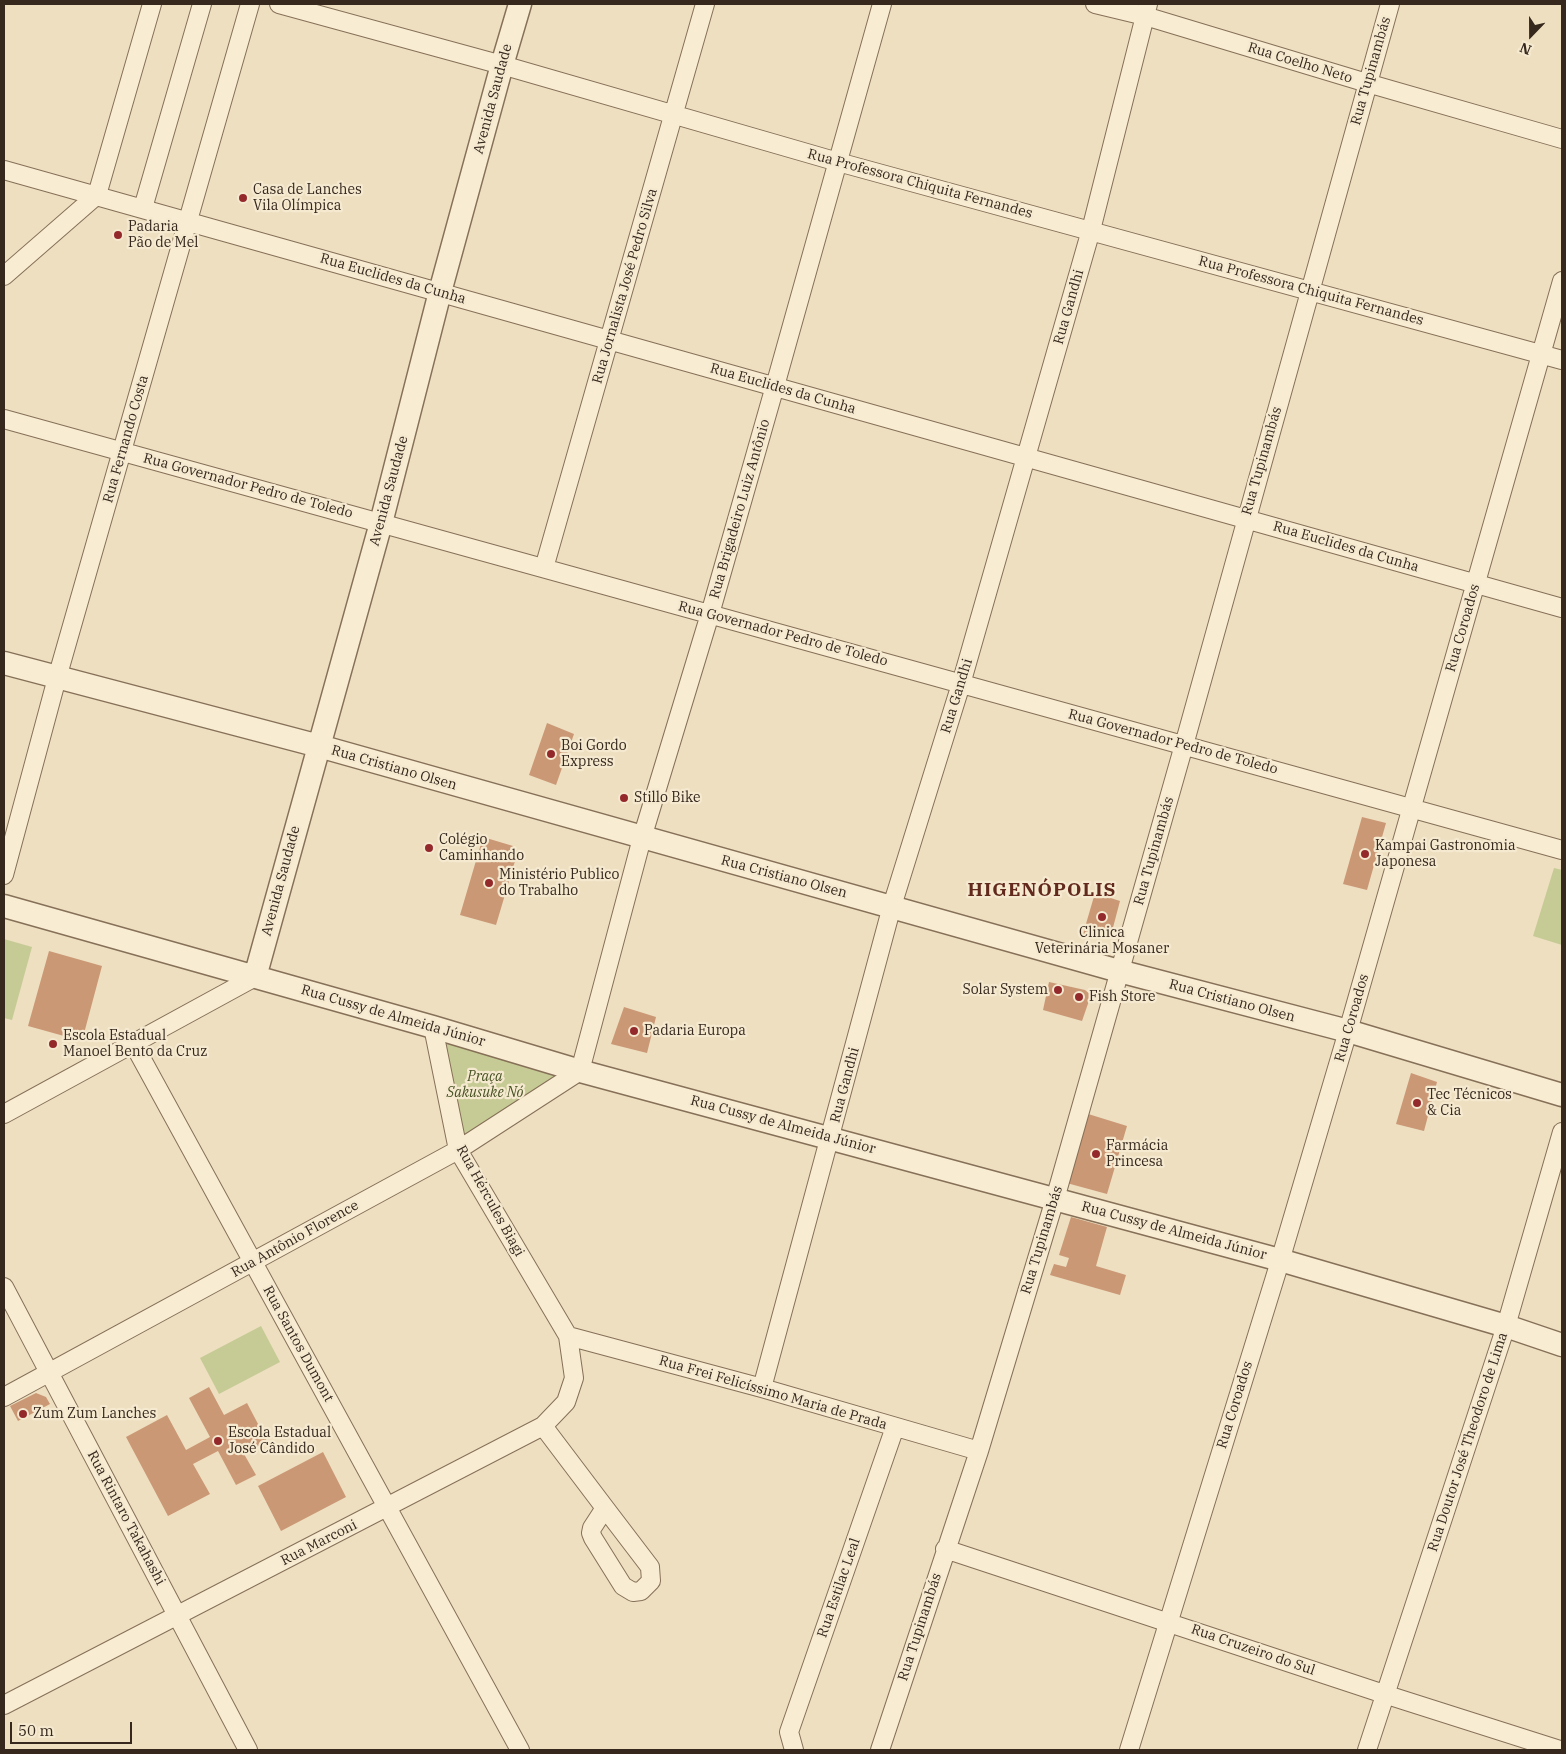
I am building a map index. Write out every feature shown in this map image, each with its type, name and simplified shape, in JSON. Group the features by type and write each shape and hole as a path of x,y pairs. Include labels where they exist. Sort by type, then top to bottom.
{"street":[{"path":"4,276 97,196 152,4"},
{"path":"143,208 202,4"},
{"name":"Rua Fernando Costa","path":"4,875 57,678 250,4"},
{"name":"Rua Professora Chiquita Fernandes","path":"279,4 502,65 838,162 1562,360"},
{"name":"Avenida Saudade","path":"255,977 381,523 440,292 520,4"},
{"name":"Rua Jornalista José Pedro Silva","path":"544,568 705,4"},
{"name":"Rua Brigadeiro Luiz Antônio","path":"580,1071 642,838 710,614 882,4"},
{"name":"Rua Coelho Neto","path":"1095,4 1146,10 1367,83 1562,139"},
{"name":"Rua Tupinambás","path":"880,1750 979,1451 1054,1199 1184,746 1390,4"},
{"name":"Rua Gandhi","path":"762,1388 831,1138 892,906 961,684 1091,230 1146,10"},
{"name":"Rua Euclides da Cunha","path":"4,170 1562,608"},
{"name":"Rua Coroados","path":"1129,1750 1280,1260 1348,1031 1562,281"},
{"name":"Rua Governador Pedro de Toledo","path":"4,419 1562,850"},
{"name":"Rua Cristiano Olsen","path":"4,663 319,746 1119,971 1348,1031 1562,1096"},
{"name":"Rua Cussy de Almeida Júnior","path":"4,906 433,1027 580,1071 1280,1260 1506,1326 1562,1345"},
{"path":"4,1114 255,977"},
{"name":"Rua Hércules Biagi","path":"433,1027 458,1150 568,1336"},
{"name":"Rua Santos Dumont","path":"133,1043 520,1750"},
{"name":"Rua Antônio Florence","path":"4,1397 458,1150 580,1071"},
{"name":"Rua Doutor José Theodoro de Lima","path":"1367,1750 1506,1326 1562,1132"},
{"name":"Rua Rintaro Takahashi","path":"4,1287 248,1750"},
{"name":"Rua Frei Felicíssimo Maria de Prada","path":"568,1336 762,1388 979,1451"},
{"name":"Rua Marconi","path":"4,1705 543,1426 566,1402 574,1378 568,1336"},
{"path":"543,1426 605,1508"},
{"name":"Rua Estilac Leal","path":"794,1750 789,1732 895,1427"},
{"name":"Rua Cruzeiro do Sul","path":"945,1549 1560,1750"}],"green space":[{"path":"1554,868 1562,870 1562,945 1533,936"},
{"path":"4,939 32,947 12,1020 4,1018"},
{"name":"Praça Sakusuke Nó","path":"436,1030 577,1071 458,1147"},
{"path":"261,1326 280,1362 219,1394 200,1358"}],"building":[{"name":"Boi Gordo Express","path":"547,723 574,734 556,785 529,775"},
{"name":"Kampai Gastronomia Japonesa","path":"1362,817 1386,823 1367,890 1343,884"},
{"name":"Ministério Publico do Trabalho","path":"483,837 513,846 512,849 518,851 496,925 460,915"},
{"name":"Clinica Veterinária Mosaner","path":"1095,893 1120,901 1110,939 1083,934"},
{"path":"49,951 102,966 82,1041 28,1026"},
{"path":"1049,982 1085,990 1091,995 1082,1021 1043,1010"},
{"name":"Padaria Europa","path":"624,1007 656,1017 647,1053 611,1044"},
{"name":"Tec Técnicos & Cia","path":"1411,1073 1437,1082 1424,1131 1396,1124"},
{"name":"Farmácia Princesa","path":"1085,1113 1127,1126 1107,1194 1063,1182"},
{"path":"1071,1217 1107,1227 1096,1266 1126,1275 1120,1295 1050,1275 1054,1264 1066,1267 1069,1258 1059,1255"},
{"path":"209,1387 224,1415 247,1403 267,1441 244,1454 256,1475 236,1485 218,1451 193,1464 210,1494 168,1516 126,1437 167,1415 186,1450 210,1437 189,1398"},
{"name":"Zum Zum Lanches","path":"36,1393 46,1397 50,1404 18,1421 10,1406"},
{"path":"323,1452 346,1497 281,1531 258,1486"}],"place":[{"name":"Casa de Lanches Vila Olímpica","path":"243,198"},
{"name":"Padaria Pão de Mel","path":"118,235"},
{"name":"Boi Gordo Express","path":"551,754"},
{"name":"Stillo Bike","path":"624,798"},
{"name":"Colégio Caminhando","path":"429,848"},
{"name":"Kampai Gastronomia Japonesa","path":"1365,854"},
{"name":"Ministério Publico do Trabalho","path":"489,883"},
{"name":"Clinica Veterinária Mosaner","path":"1102,917"},
{"name":"Solar System","path":"1058,990"},
{"name":"Fish Store","path":"1079,997"},
{"name":"Padaria Europa","path":"634,1031"},
{"name":"Escola Estadual Manoel Bento da Cruz","path":"53,1044"},
{"name":"Tec Técnicos & Cia","path":"1417,1103"},
{"name":"Farmácia Princesa","path":"1096,1154"},
{"name":"Zum Zum Lanches","path":"23,1414"},
{"name":"Escola Estadual José Cândido","path":"218,1441"}],"district":[{"name":"HIGENÓPOLIS","path":"1042,891"}]}
